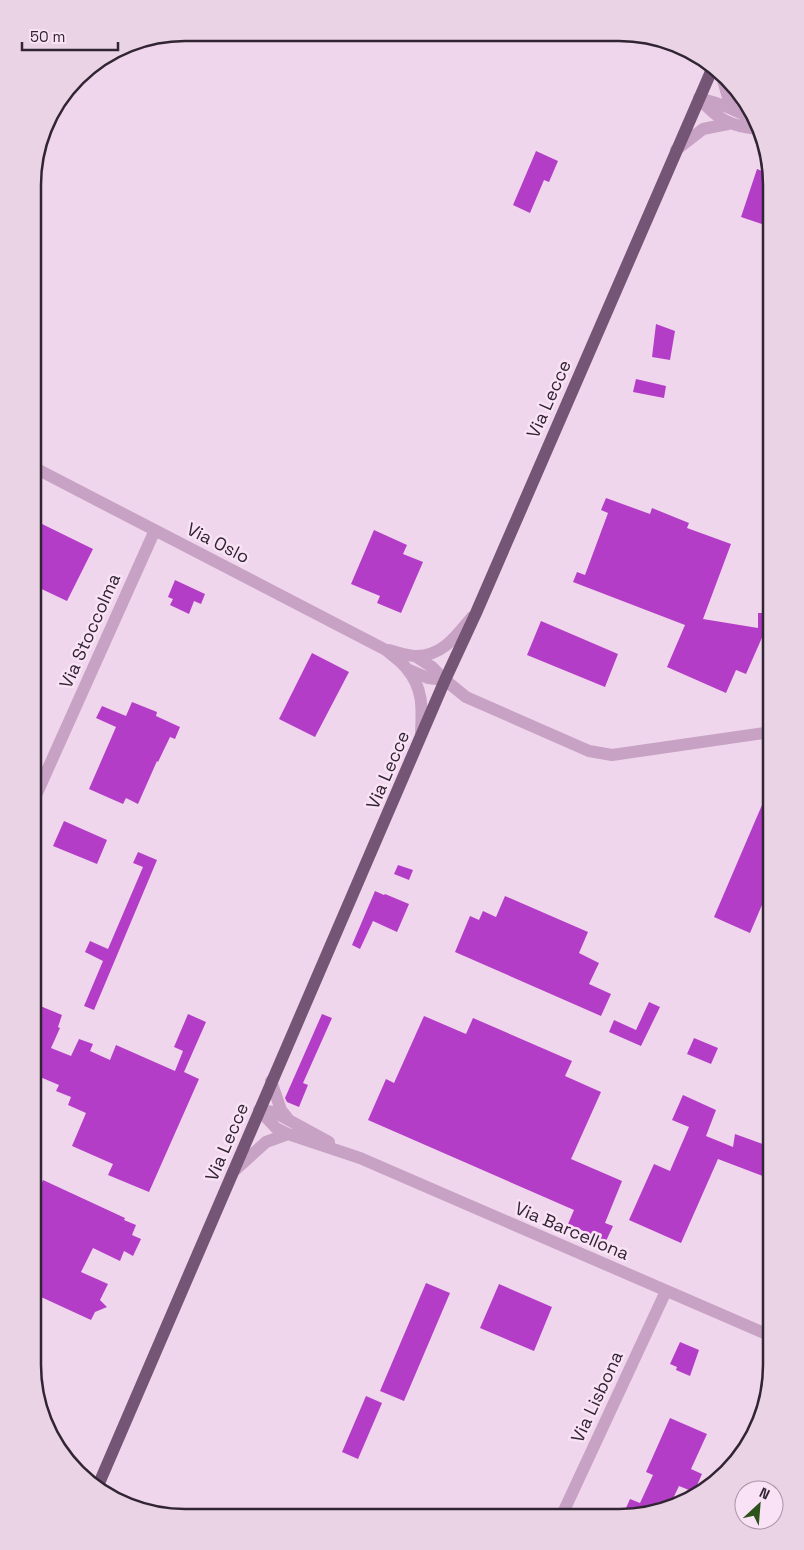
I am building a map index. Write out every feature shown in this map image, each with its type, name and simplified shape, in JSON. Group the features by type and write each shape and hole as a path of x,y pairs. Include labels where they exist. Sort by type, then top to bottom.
{"main road":[{"name":"Via Lecce","path":"99,1480 710,74"}],"street":[{"path":"725,88 731,108"},
{"path":"699,98 716,102 744,115"},
{"path":"699,98 709,110 728,124"},
{"path":"676,150 703,129 728,124 750,128"},
{"name":"Via Oslo","path":"41,471 386,650"},
{"name":"Via Stoccolma","path":"41,784 155,530"},
{"path":"386,650 415,656 433,654 449,644 476,613"},
{"path":"386,650 408,669 428,678 445,680"},
{"path":"415,656 432,667 466,697 589,751 612,755 763,733"},
{"path":"408,669 420,689 422,708 421,736"},
{"path":"271,1081 282,1110 288,1120"},
{"name":"Via Barcellona","path":"259,1110 274,1112 360,1158 762,1332"},
{"name":"Via Barcellona","path":"259,1110 276,1128 288,1134 360,1158"},
{"path":"234,1170 266,1142 288,1134"},
{"name":"Via Lisbona","path":"564,1509 666,1291"}],"building":[{"path":"536,151 558,161 549,182 544,180 530,213 513,205"},
{"path":"757,169 761,171 763,224 741,217"},
{"path":"656,324 675,331 670,360 652,357"},
{"path":"636,379 666,386 664,398 633,392"},
{"path":"606,498 650,514 652,508 689,523 687,528 731,544 703,619 758,628 758,613 763,613 763,636 746,674 736,670 726,693 667,667 685,625 573,582 577,572 585,575 608,513 601,510"},
{"path":"41,523 93,549 67,601 41,589"},
{"path":"374,530 407,545 403,554 423,562 401,613 377,603 380,596 351,584"},
{"path":"175,580 205,594 201,604 194,601 189,614 170,605 173,599 168,597"},
{"path":"541,621 618,654 605,687 527,655"},
{"path":"312,653 349,672 315,737 279,719"},
{"path":"132,702 157,712 156,716 180,727 175,739 170,737 138,804 126,798 123,804 89,789 116,727 96,718 102,706 126,716"},
{"path":"762,804 762,904 750,933 714,917"},
{"path":"64,821 107,840 97,864 53,846"},
{"path":"138,852 157,860 94,1010 84,1006 103,961 85,952 90,941 108,949 143,867 133,863"},
{"path":"398,865 413,870 409,880 394,874"},
{"path":"375,891 409,904 397,932 373,921 360,949 352,945"},
{"path":"505,896 588,932 579,953 599,963 589,984 611,994 601,1016 455,952 470,916 479,920 483,911 496,917"},
{"path":"649,1002 660,1007 641,1046 609,1032 614,1020 636,1030"},
{"path":"41,1006 62,1015 58,1027 60,1028 51,1048 71,1056 79,1039 93,1044 90,1051 110,1060 116,1045 175,1071 183,1051 174,1047 188,1014 206,1022 184,1072 199,1079 149,1192 108,1175 113,1164 72,1146 86,1113 68,1105 71,1097 56,1091 59,1085 41,1077"},
{"path":"322,1014 332,1018 303,1083 308,1085 299,1107 287,1102 285,1098"},
{"path":"424,1016 466,1034 473,1018 572,1061 565,1076 601,1092 571,1159 622,1181 605,1223 613,1226 606,1241 568,1224 574,1210 368,1120 386,1079 394,1083"},
{"path":"694,1038 718,1048 711,1064 687,1054"},
{"path":"683,1095 716,1110 706,1136 733,1147 735,1134 762,1144 762,1176 718,1159 681,1243 629,1220 654,1164 670,1171 689,1127 672,1120"},
{"path":"43,1180 125,1218 124,1220 136,1225 132,1235 141,1239 133,1256 124,1251 120,1261 93,1248 81,1272 108,1284 100,1300 107,1307 95,1312 91,1320 41,1297 41,1185"},
{"path":"426,1283 450,1293 404,1401 380,1391"},
{"path":"499,1284 552,1307 534,1351 480,1328"},
{"path":"680,1342 699,1350 690,1376 676,1370 677,1367 670,1364"},
{"path":"366,1396 382,1403 358,1459 342,1452"},
{"path":"670,1418 707,1434 691,1469 702,1474 697,1485 689,1490 679,1486 674,1498 665,1501 647,1506 626,1508 630,1499 640,1503 653,1475 646,1472"}]}
